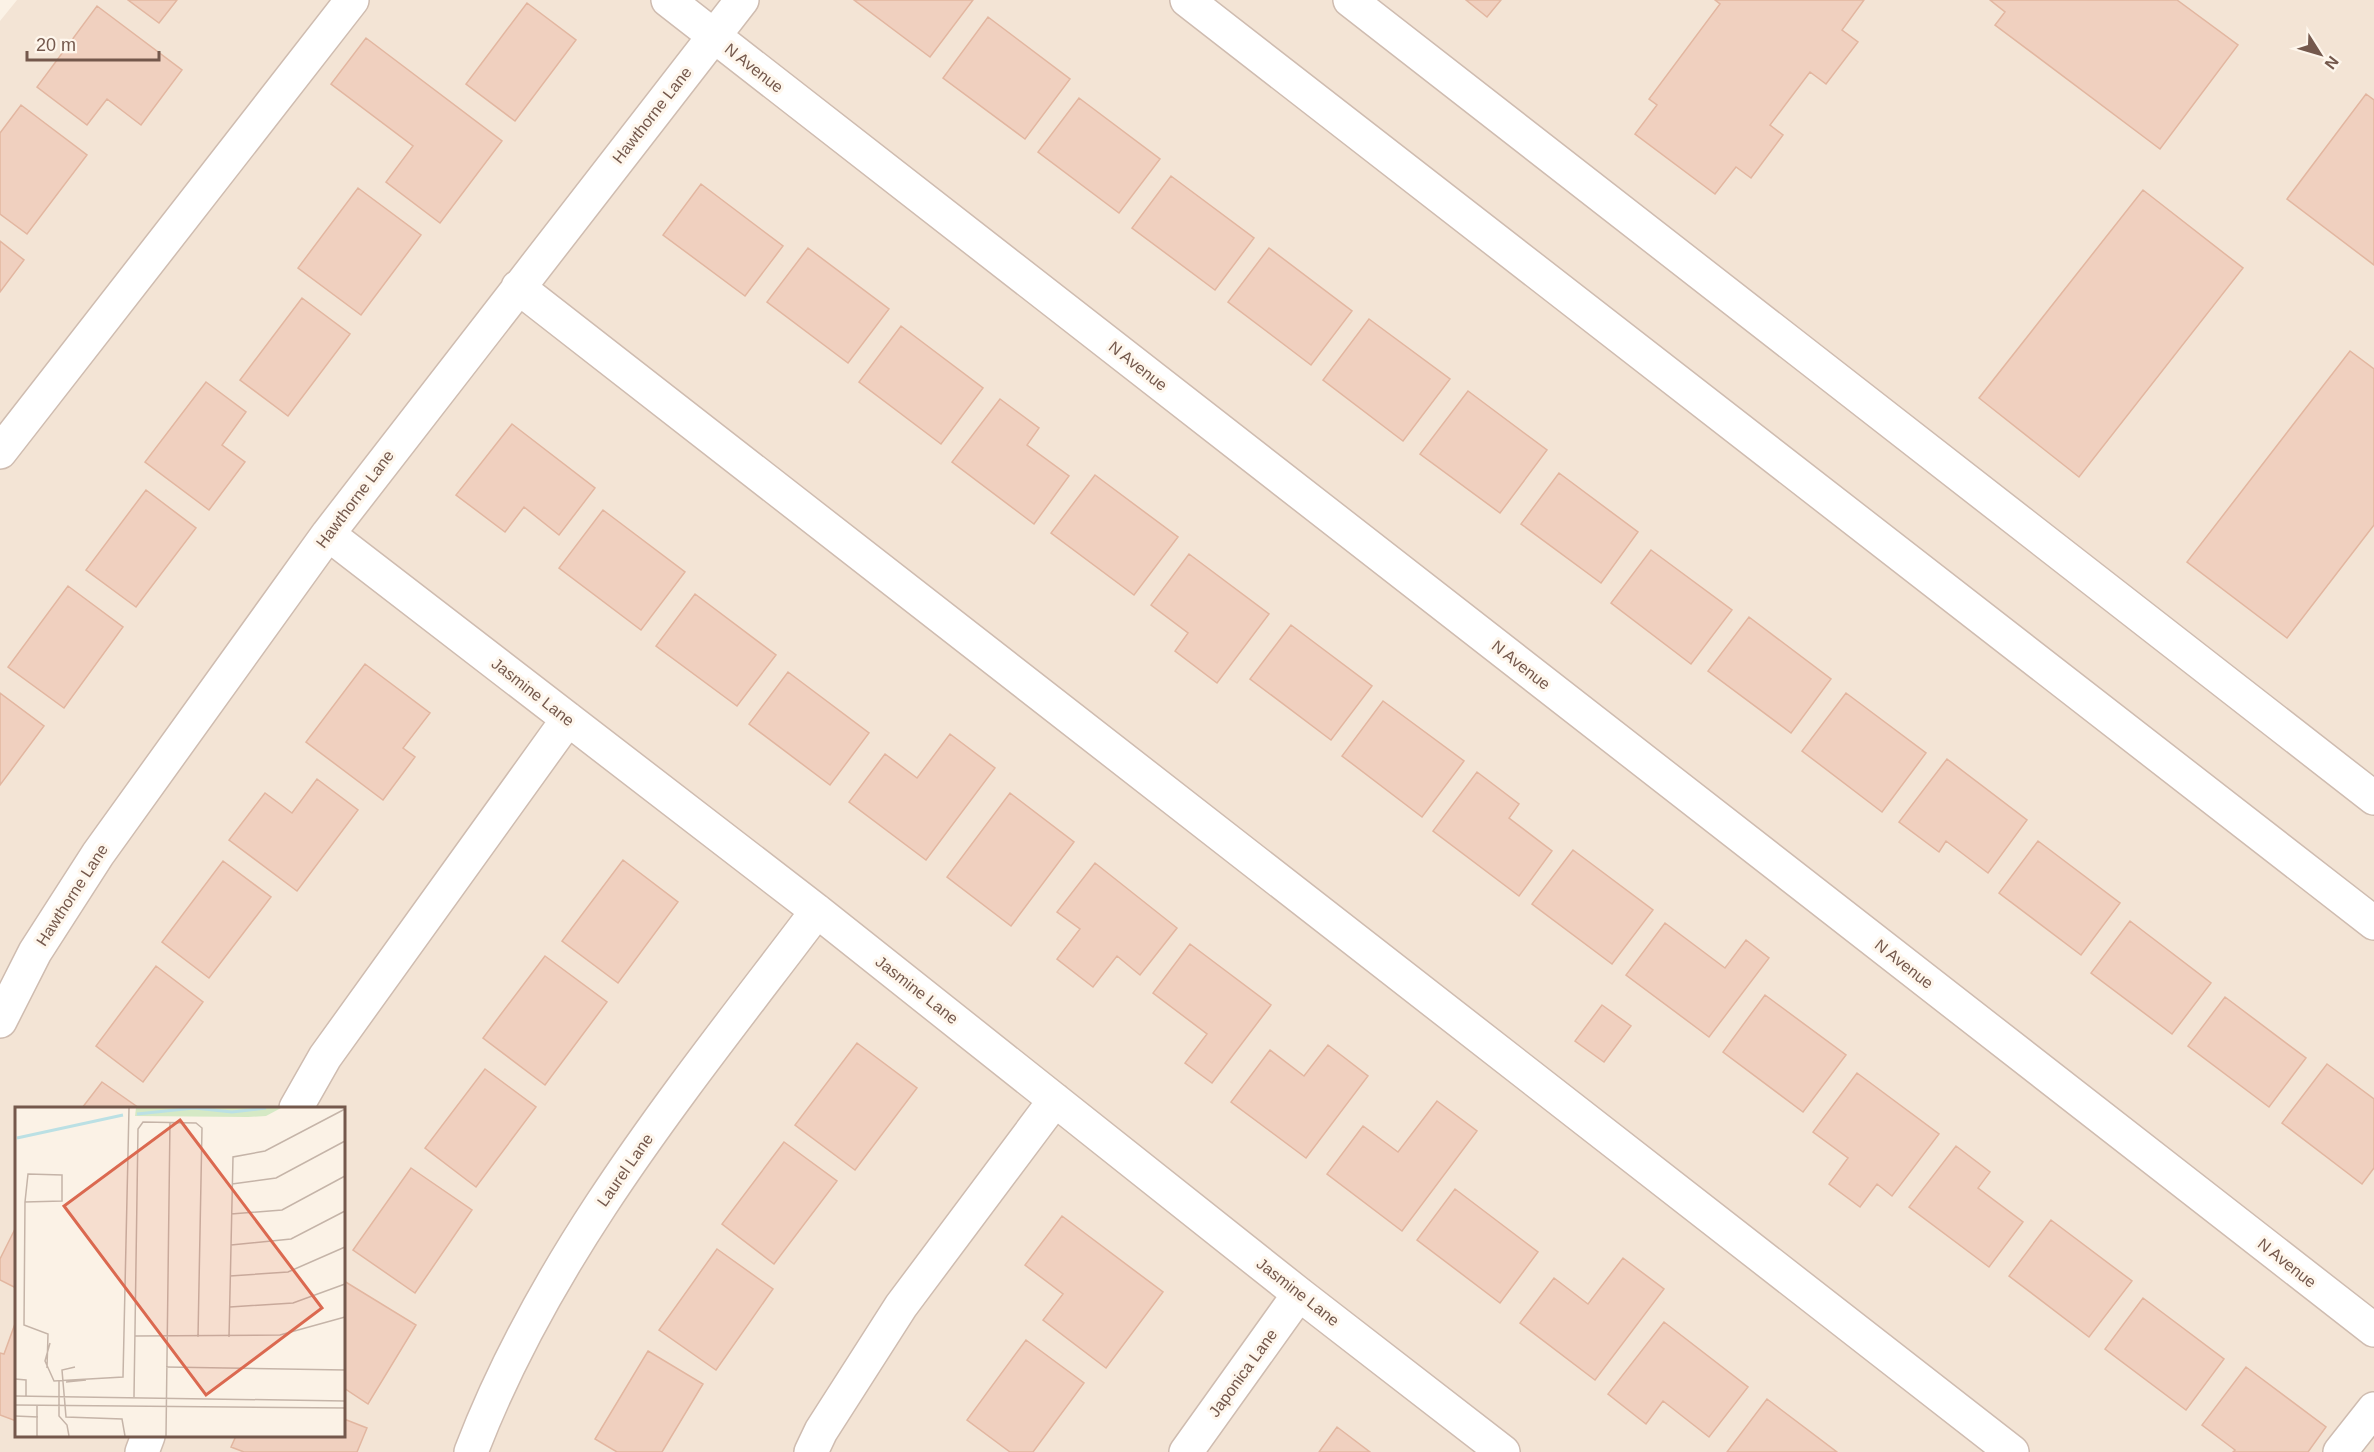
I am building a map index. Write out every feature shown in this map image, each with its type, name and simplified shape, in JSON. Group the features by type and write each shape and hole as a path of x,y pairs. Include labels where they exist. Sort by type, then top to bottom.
{"street":[{"path":"0,452 352,0"},
{"name":"N Avenue","path":"668,0 2374,1330"},
{"name":"Hawthorne Lane","path":"0,1021 35,952 98,854 328,534 742,0"},
{"path":"1187,0 2374,923"},
{"path":"1350,0 2374,798"},
{"path":"518,287 2012,1452"},
{"name":"Jasmine Lane","path":"328,534 817,911 1299,1294 1503,1452"},
{"path":"297,1107 325,1057 568,719"},
{"name":"Laurel Lane","path":"471,1452 491,1400 538,1305 591,1219 648,1137 817,911"},
{"path":"811,1452 821,1431 901,1306 1055,1100"},
{"name":"Japonica Lane","path":"1186,1452 1299,1294"},
{"path":"2340,1452 2374,1409"},
{"path":"142,1452 148,1437"}],"shaded area":[{"path":"17,0 2374,0 2374,1452 0,1452 0,21"}],"building":[{"path":"128,0 177,0 159,23"},
{"path":"854,0 973,0 930,57"},
{"path":"1466,0 1501,0 1487,17"},
{"path":"1715,0 1864,0 1842,30 1858,42 1826,84 1810,72 1770,125 1783,135 1751,178 1736,167 1715,194 1635,134 1657,105 1649,99 1720,4"},
{"path":"1990,0 2177,0 2238,45 2160,149 1995,25 2005,12"},
{"path":"527,3 576,40 515,121 466,84"},
{"path":"97,6 182,70 141,125 107,99 87,125 37,87"},
{"path":"988,17 1070,79 1025,139 943,78"},
{"path":"366,38 502,141 440,223 386,182 413,146 331,84"},
{"path":"2366,94 2374,100 2374,265 2287,199"},
{"path":"1079,98 1160,159 1119,213 1038,152"},
{"path":"21,105 87,155 27,234 0,214 0,133"},
{"path":"1171,176 1254,238 1215,290 1132,228"},
{"path":"701,184 783,246 745,296 663,235"},
{"path":"358,188 421,235 361,315 298,268"},
{"path":"2143,190 2243,268 2079,477 1979,398"},
{"path":"0,241 24,260 0,292"},
{"path":"808,248 889,309 848,363 767,302"},
{"path":"1269,248 1352,311 1311,365 1228,302"},
{"path":"302,298 350,334 288,416 240,380"},
{"path":"1369,319 1450,379 1403,441 1323,380"},
{"path":"901,326 983,388 941,444 859,382"},
{"path":"2350,351 2374,369 2374,525 2287,638 2187,562"},
{"path":"206,382 246,412 222,445 245,462 209,510 145,462"},
{"path":"1468,391 1547,450 1500,513 1420,454"},
{"path":"1000,399 1039,428 1027,445 1069,476 1034,524 952,462"},
{"path":"512,424 595,488 559,535 524,507 505,532 456,495"},
{"path":"1559,473 1638,532 1601,583 1521,524"},
{"path":"1095,475 1178,537 1134,595 1051,533"},
{"path":"146,490 196,528 136,607 86,570"},
{"path":"603,510 685,572 641,630 559,568"},
{"path":"1651,550 1732,610 1691,664 1611,603"},
{"path":"1189,554 1269,614 1217,683 1175,651 1188,633 1151,605"},
{"path":"68,586 123,627 64,708 8,667"},
{"path":"695,594 776,655 737,706 656,646"},
{"path":"1749,617 1831,679 1791,733 1708,671"},
{"path":"1291,625 1372,686 1331,740 1250,679"},
{"path":"365,664 430,713 403,748 415,757 383,800 306,742"},
{"path":"788,672 869,733 830,785 749,724"},
{"path":"0,693 44,726 0,785"},
{"path":"1846,693 1926,753 1882,812 1802,751"},
{"path":"1383,701 1464,761 1422,817 1342,756"},
{"path":"950,734 995,768 926,860 849,802 885,754 917,778"},
{"path":"1947,759 2027,820 1988,873 1946,841 1939,852 1899,822"},
{"path":"1477,772 1519,804 1509,818 1552,851 1519,896 1433,831"},
{"path":"317,779 358,810 297,891 229,840 265,793 292,813"},
{"path":"1010,793 1074,842 1011,926 947,877"},
{"path":"2038,841 2120,903 2081,955 1999,893"},
{"path":"1573,850 1653,910 1612,964 1532,904"},
{"path":"623,860 678,902 618,983 562,941"},
{"path":"223,861 271,897 209,978 162,942"},
{"path":"1095,863 1177,928 1140,975 1117,956 1093,987 1057,959 1080,929 1057,912"},
{"path":"2130,921 2211,983 2172,1034 2091,973"},
{"path":"1665,923 1725,968 1746,940 1769,958 1709,1037 1626,975"},
{"path":"1190,944 1271,1005 1212,1083 1185,1063 1207,1034 1153,993"},
{"path":"545,956 607,1002 545,1085 483,1038"},
{"path":"156,966 203,1002 143,1082 96,1046"},
{"path":"1765,995 1846,1055 1803,1112 1723,1052"},
{"path":"2225,997 2306,1058 2269,1107 2188,1046"},
{"path":"1602,1005 1631,1026 1604,1062 1575,1041"},
{"path":"857,1043 917,1088 855,1170 795,1125"},
{"path":"1328,1045 1368,1076 1306,1158 1231,1102 1270,1050 1304,1076"},
{"path":"2327,1064 2374,1099 2374,1168 2362,1184 2282,1123"},
{"path":"485,1069 536,1107 476,1187 425,1148"},
{"path":"1857,1073 1939,1134 1892,1196 1877,1184 1860,1207 1829,1184 1848,1158 1813,1132"},
{"path":"102,1082 138,1107 83,1107"},
{"path":"1437,1101 1477,1131 1402,1231 1327,1174 1363,1126 1398,1152"},
{"path":"784,1142 837,1181 774,1264 722,1224"},
{"path":"1956,1146 1990,1172 1978,1188 2023,1222 1989,1267 1909,1207"},
{"path":"411,1168 472,1210 415,1293 353,1250"},
{"path":"1455,1189 1538,1252 1500,1303 1417,1240"},
{"path":"1062,1216 1163,1292 1106,1368 1043,1320 1063,1294 1025,1265"},
{"path":"2051,1220 2132,1281 2089,1337 2009,1276"},
{"path":"15,1229 15,1288 0,1280 0,1259"},
{"path":"717,1249 773,1289 716,1370 659,1330"},
{"path":"1623,1258 1664,1289 1595,1380 1520,1323 1554,1278 1588,1304"},
{"path":"345,1282 416,1325 368,1404 345,1389"},
{"path":"2143,1298 2224,1359 2186,1410 2105,1349"},
{"path":"1664,1322 1748,1387 1709,1437 1663,1401 1646,1424 1608,1394"},
{"path":"15,1324 15,1421 0,1415 0,1353 4,1354"},
{"path":"1026,1340 1084,1383 1033,1452 1010,1452 967,1420"},
{"path":"648,1351 703,1384 662,1452 617,1452 595,1439"},
{"path":"2246,1367 2326,1427 2308,1452 2233,1452 2235,1450 2202,1425"},
{"path":"1767,1399 1837,1452 1727,1452"},
{"path":"345,1419 367,1428 357,1452 244,1452 231,1447 236,1437 345,1437"},
{"path":"1337,1427 1370,1452 1319,1452"}]}
